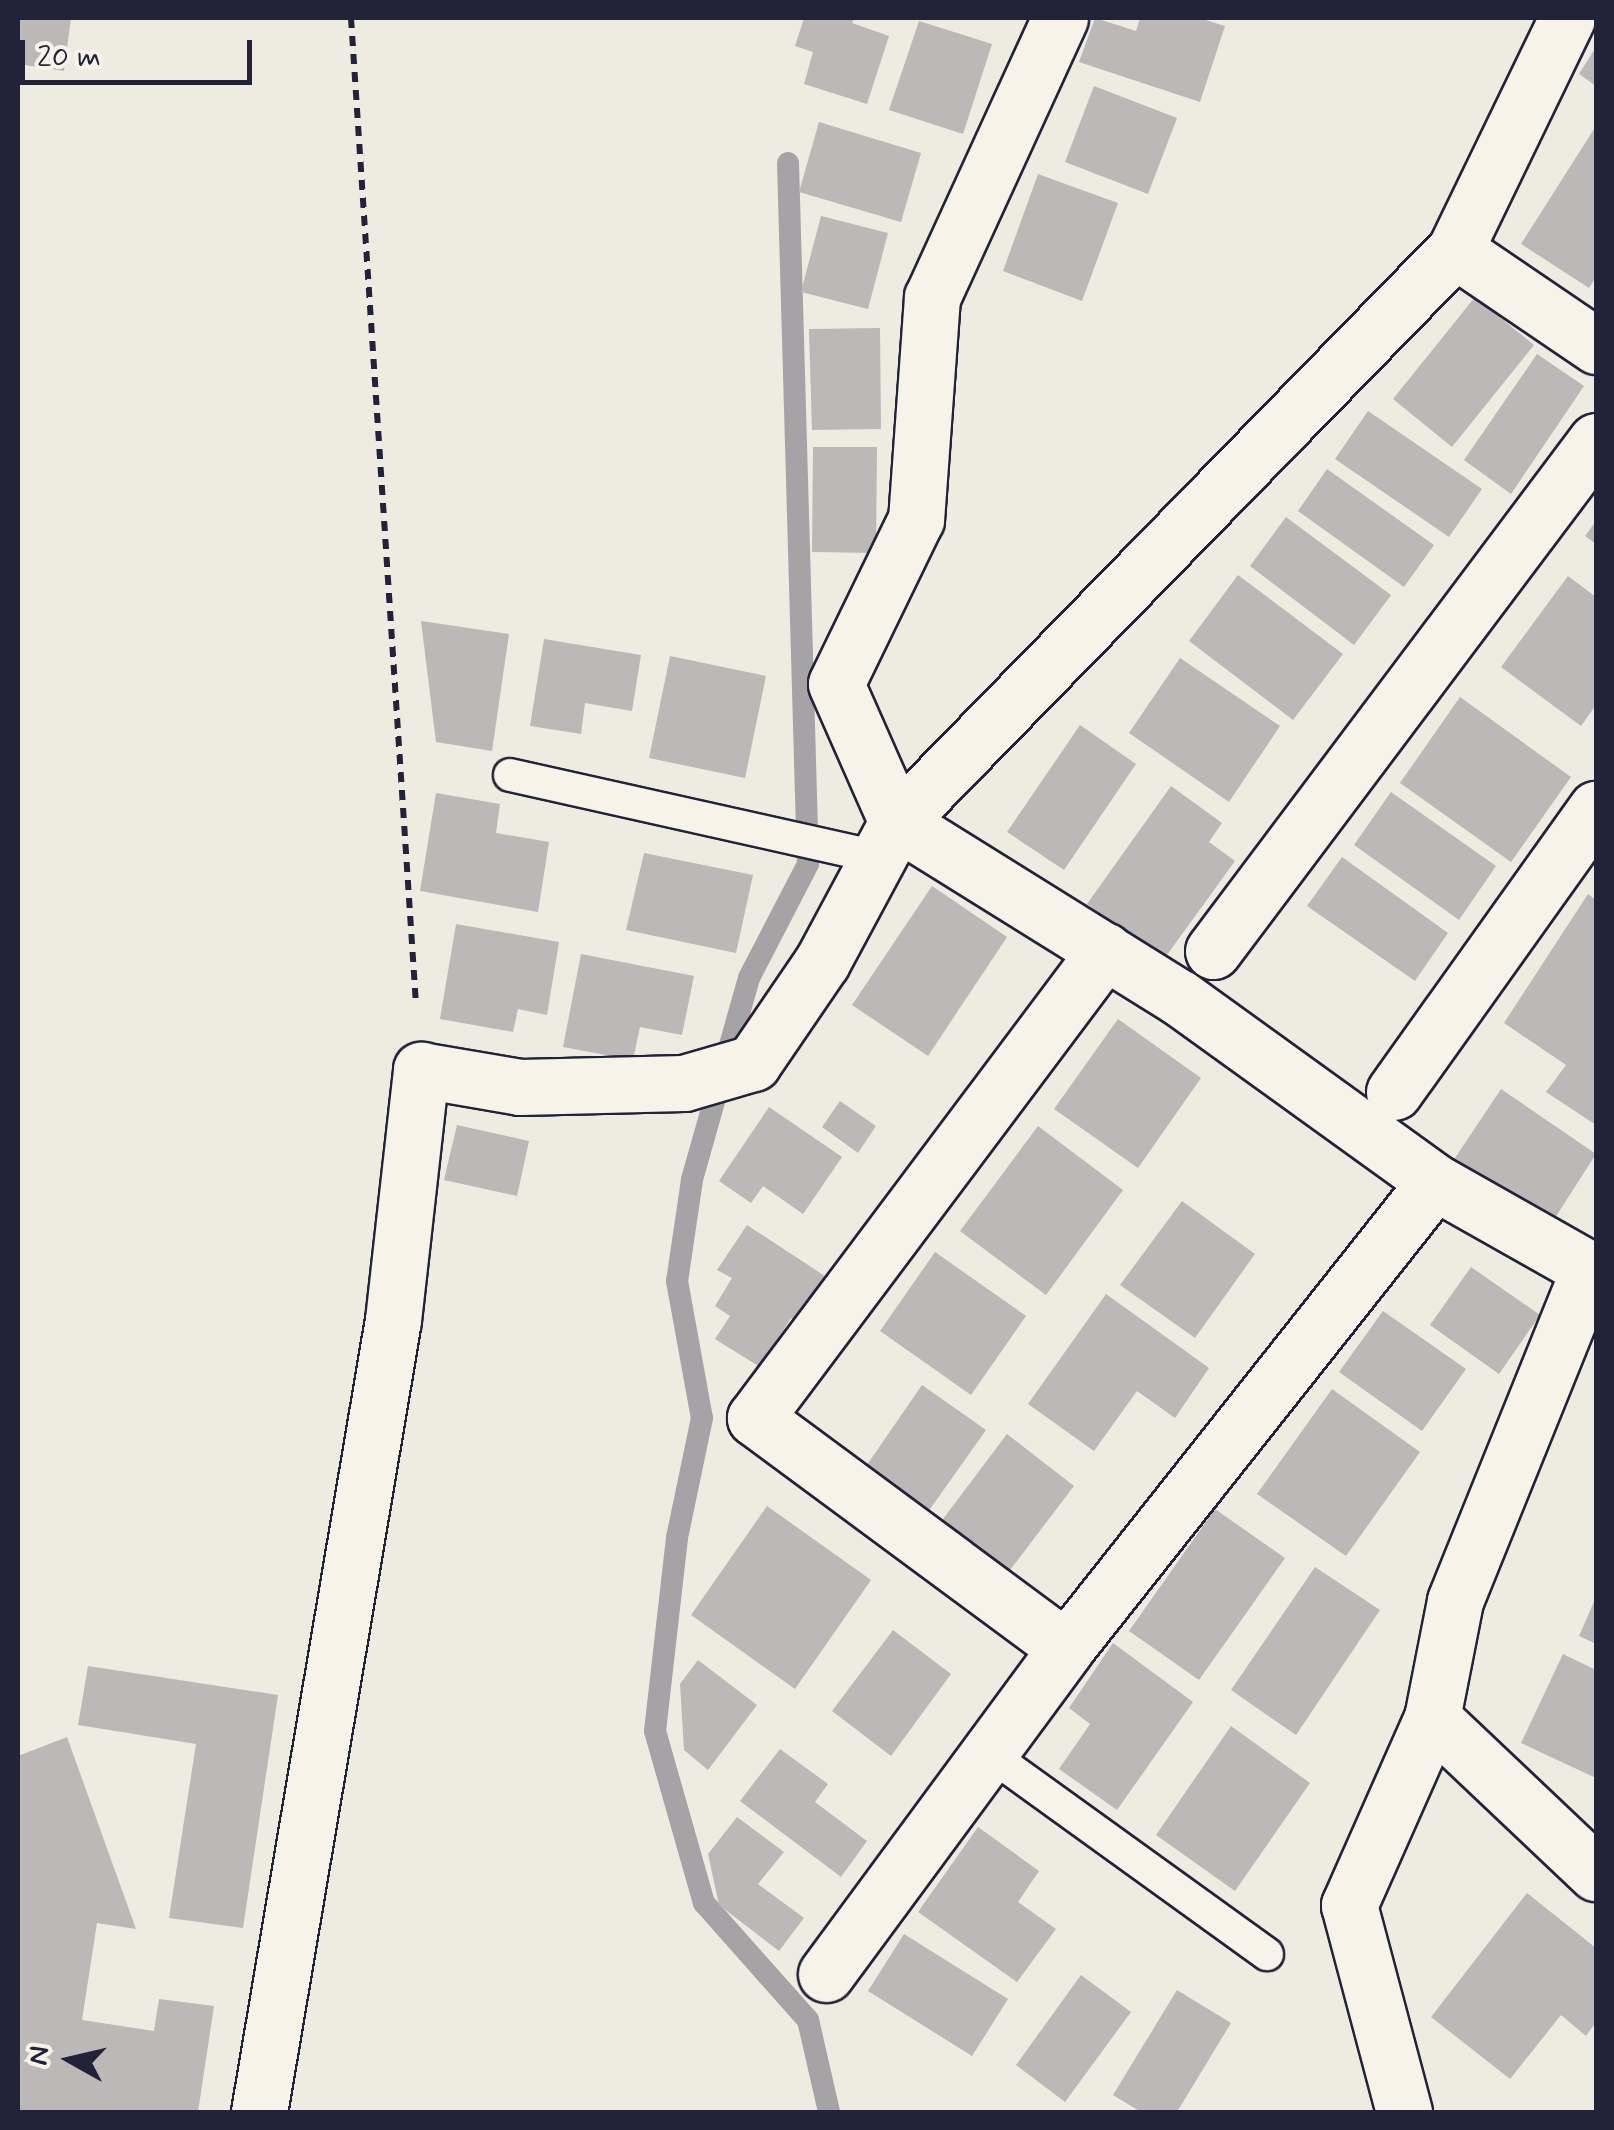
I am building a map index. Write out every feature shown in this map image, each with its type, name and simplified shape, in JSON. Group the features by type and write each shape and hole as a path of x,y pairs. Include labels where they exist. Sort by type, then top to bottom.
{"street":[{"path":"870,842 836,684 916,519 932,296 1060,18"},
{"path":"258,2112 394,1320 421,1070 520,1087 684,1083 753,1063 822,962 870,842 1456,250 1566,18"},
{"path":"1456,250 1596,346"},
{"path":"1213,951 1596,442"},
{"path":"1394,1092 1596,809"},
{"path":"870,842 1105,950 1435,1182 1593,1261 1455,1600 1432,1718 1349,1905 1404,2112"},
{"path":"1066,1648 755,1418 1105,950"},
{"path":"826,1974 1066,1648 1435,1182"},
{"path":"1432,1718 1596,1873"}],"lane":[{"path":"510,775 780,837 870,842"},
{"path":"988,1754 1267,1954"}],"path":[{"path":"351,18 421,1070"}],"building":[{"path":"18,18 71,18 64,71 18,64"},
{"path":"804,18 854,18 852,23 889,36 867,104 804,84 813,52 795,46"},
{"path":"1095,18 1136,31 1140,18 1199,18 1225,26 1200,102 1079,62"},
{"path":"919,21 992,44 963,134 889,110"},
{"path":"1596,47 1596,86 1579,74"},
{"path":"1094,86 1177,118 1148,194 1065,162"},
{"path":"819,122 921,153 901,222 799,192"},
{"path":"1596,126 1596,277 1589,288 1521,244"},
{"path":"1038,174 1118,203 1082,301 1003,271"},
{"path":"821,216 888,233 868,309 801,292"},
{"path":"1475,297 1534,345 1452,447 1393,399"},
{"path":"880,328 881,429 812,430 809,329"},
{"path":"1537,354 1584,386 1511,494 1464,460"},
{"path":"1368,411 1482,489 1449,537 1335,459"},
{"path":"813,447 877,447 876,553 812,552"},
{"path":"1327,469 1434,545 1404,587 1298,511"},
{"path":"1286,517 1391,595 1354,645 1250,566"},
{"path":"1596,521 1596,544 1585,536"},
{"path":"1238,575 1343,654 1293,720 1189,641"},
{"path":"1568,576 1596,597 1596,705 1581,726 1501,667"},
{"path":"421,621 509,634 492,751 436,742"},
{"path":"544,639 641,655 632,711 585,703 581,734 530,726"},
{"path":"670,656 766,676 745,778 649,758"},
{"path":"1180,658 1280,726 1229,802 1129,733"},
{"path":"1460,697 1571,777 1511,862 1400,783"},
{"path":"1080,725 1136,764 1064,870 1007,832"},
{"path":"1171,786 1222,823 1209,842 1235,861 1164,959 1087,904"},
{"path":"1391,792 1496,866 1459,920 1354,845"},
{"path":"436,793 500,804 496,833 549,842 538,912 420,891"},
{"path":"644,853 753,875 736,953 626,930"},
{"path":"1342,857 1448,933 1415,981 1307,906"},
{"path":"932,886 1007,937 928,1056 852,1005"},
{"path":"1588,894 1596,900 1596,1125 1546,1092 1566,1065 1504,1023"},
{"path":"456,924 559,942 547,1015 518,1009 513,1032 440,1019"},
{"path":"581,954 694,976 682,1035 640,1027 633,1060 563,1047"},
{"path":"1118,1019 1201,1078 1138,1168 1054,1109"},
{"path":"1501,1089 1596,1154 1546,1232 1449,1167"},
{"path":"840,1101 876,1126 858,1153 822,1127"},
{"path":"769,1107 842,1157 803,1214 763,1186 751,1203 719,1181"},
{"path":"457,1125 529,1141 517,1196 444,1180"},
{"path":"1038,1126 1123,1190 1046,1295 960,1231"},
{"path":"1182,1201 1255,1254 1195,1338 1120,1285"},
{"path":"747,1225 837,1284 808,1329 791,1318 760,1367 715,1339 730,1316 715,1306 732,1278 717,1270"},
{"path":"935,1252 1026,1316 971,1395 880,1331"},
{"path":"1471,1267 1540,1315 1499,1374 1430,1325"},
{"path":"1106,1294 1209,1368 1175,1418 1137,1391 1094,1451 1028,1404"},
{"path":"1383,1311 1466,1369 1422,1431 1339,1372"},
{"path":"922,1385 986,1430 923,1519 860,1475"},
{"path":"1332,1389 1420,1452 1346,1556 1257,1494"},
{"path":"1007,1434 1074,1486 1007,1574 940,1523"},
{"path":"767,1506 871,1580 795,1689 691,1615"},
{"path":"1215,1509 1285,1558 1199,1680 1129,1631"},
{"path":"1315,1567 1380,1610 1296,1735 1231,1690"},
{"path":"1596,1597 1596,1644 1579,1636"},
{"path":"893,1630 951,1674 891,1756 832,1711"},
{"path":"1113,1643 1193,1702 1117,1810 1059,1769 1090,1724 1069,1708"},
{"path":"1563,1654 1596,1670 1596,1778 1521,1743"},
{"path":"698,1660 757,1705 708,1770 684,1750 680,1684"},
{"path":"88,1666 278,1695 243,1928 169,1918 196,1744 78,1725"},
{"path":"1231,1726 1310,1783 1235,1891 1156,1835"},
{"path":"67,1737 136,1929 97,1923 82,2020 154,2031 159,1999 214,2006 198,2112 18,2112 18,1756"},
{"path":"780,1749 828,1784 815,1802 867,1841 841,1877 740,1801"},
{"path":"737,1817 784,1852 758,1884 804,1918 779,1951 719,1905 708,1854"},
{"path":"978,1827 1039,1871 1018,1902 1056,1929 1017,1982 918,1912"},
{"path":"1527,1893 1596,1948 1596,2022 1586,2036 1561,2015 1510,2079 1431,2017"},
{"path":"904,1934 1008,1999 972,2056 868,1991"},
{"path":"1081,1975 1131,2012 1065,2102 1016,2065"},
{"path":"1177,1990 1231,2023 1177,2112 1141,2112 1113,2095"}],"waterway":[{"path":"788,163 808,864 749,978 692,1180 677,1281 702,1418 677,1538 655,1731 704,1903 808,2020 829,2112"}]}
